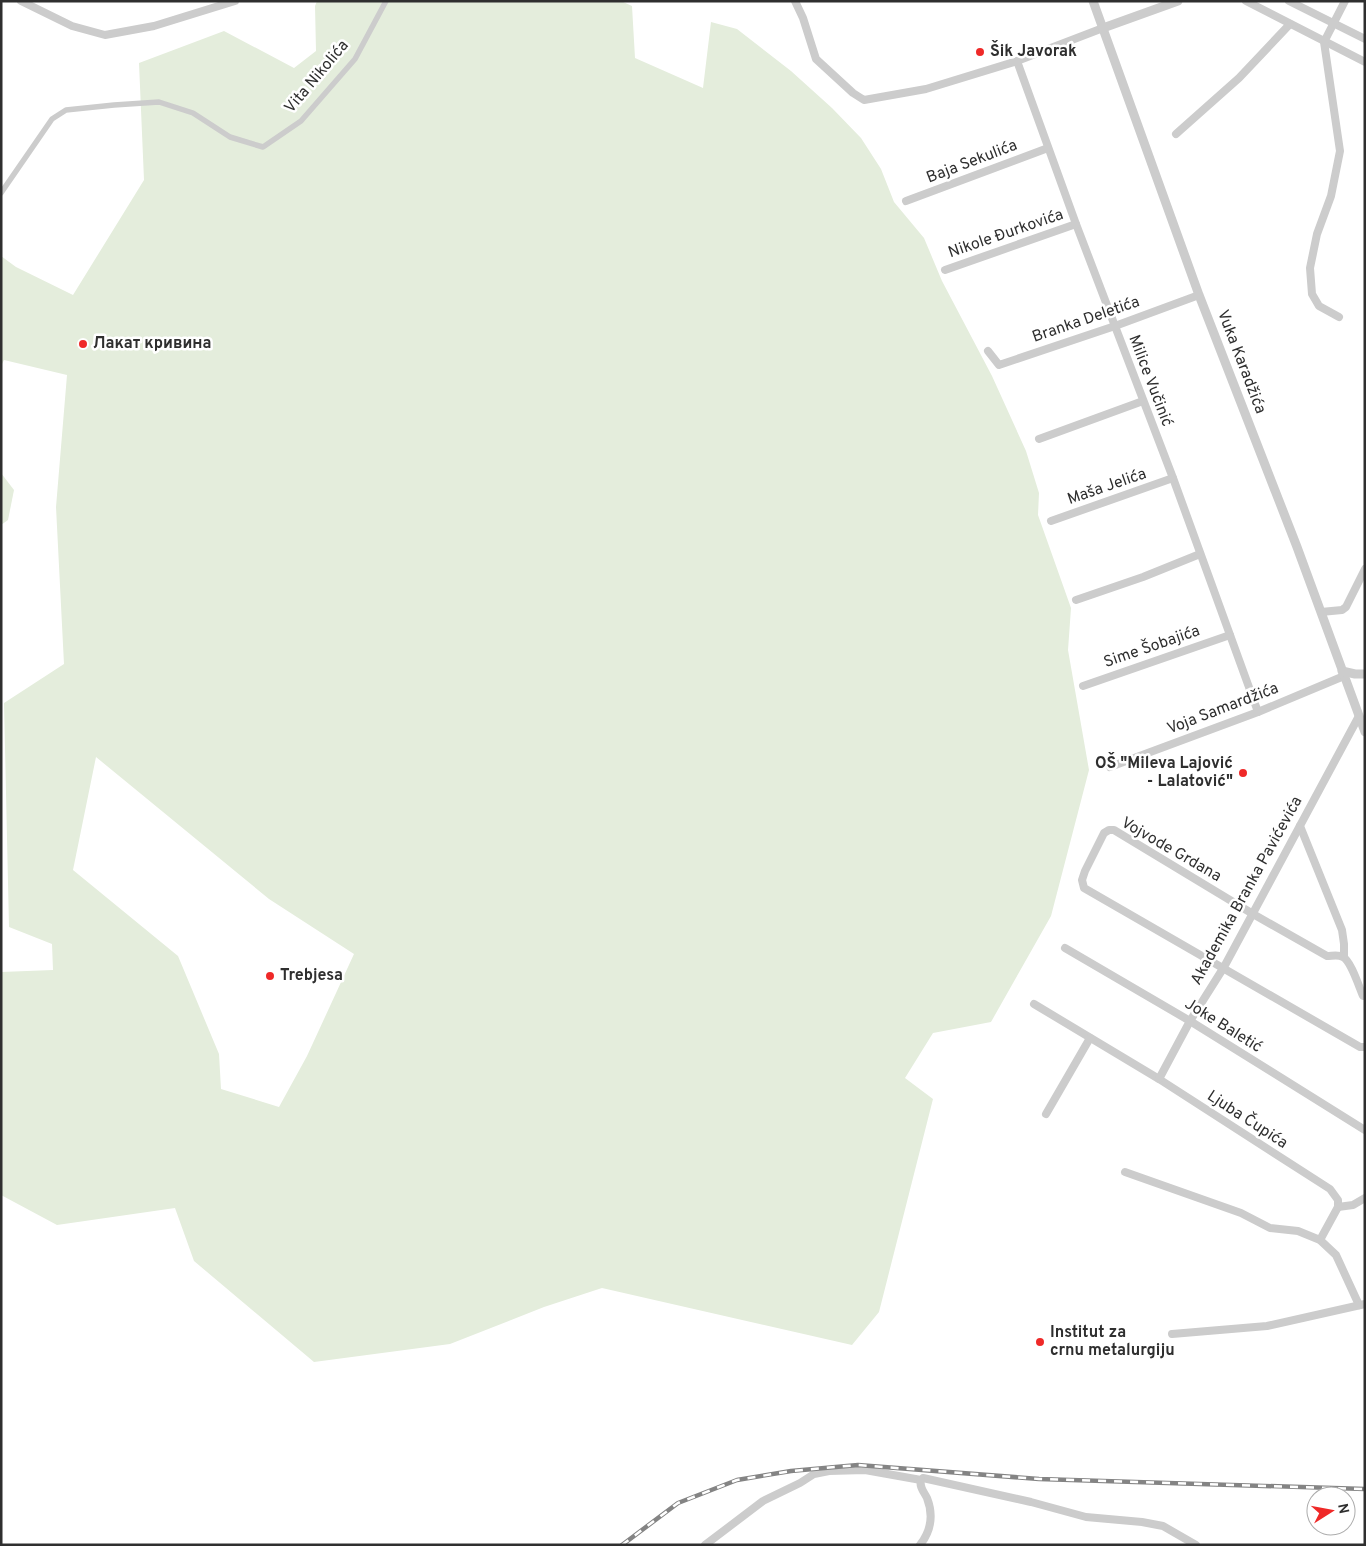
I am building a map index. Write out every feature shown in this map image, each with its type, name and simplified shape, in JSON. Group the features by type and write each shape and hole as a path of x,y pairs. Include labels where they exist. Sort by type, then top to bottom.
{"street":[{"path":"21,1 72,26 105,35 154,26 235,1"},
{"name":"Vita Nikolića","path":"1,193 52,119 66,110 159,102 193,113 230,137 263,147 301,121 355,59 386,1"},
{"path":"795,1 803,18 816,59 853,94 864,100 926,89 1016,61 1178,1"},
{"name":"Vuka Karadžića","path":"1093,1 1199,295 1365,732"},
{"path":"1246,1 1365,62"},
{"path":"1289,1 1365,39"},
{"path":"1339,317 1319,306 1312,294 1310,268 1317,234 1332,196 1340,151 1324,42 1345,1"},
{"path":"1176,134 1239,78 1290,24"},
{"name":"Milice Vučinić","path":"1016,61 1173,478 1258,712"},
{"name":"Baja Sekulića","path":"906,201 1048,148"},
{"name":"Nikole Đurkovića","path":"945,270 1076,224"},
{"name":"Branka Deletića","path":"988,352 999,365 1115,326 1199,295"},
{"path":"1039,439 1143,402"},
{"name":"Maša Jelića","path":"1051,521 1173,478"},
{"path":"1076,600 1143,577 1200,554"},
{"path":"1321,612 1342,610 1346,607 1365,569"},
{"name":"Sime Šobajića","path":"1083,686 1230,635"},
{"path":"1343,673 1365,674"},
{"name":"Voja Samardžića","path":"1110,767 1258,712 1343,673"},
{"path":"1359,716 1365,704"},
{"name":"Akademika Branka Pavićevića","path":"1158,1080 1190,1022 1224,967 1359,716"},
{"path":"1300,826 1342,930 1344,957 1364,998"},
{"name":"Vojvode Grdana","path":"1224,967 1084,888 1082,880 1085,870 1104,833 1114,830 1253,914 1327,956 1344,957"},
{"name":"Joke Baletić","path":"1065,948 1190,1022 1365,1130"},
{"path":"1224,967 1364,1048"},
{"name":"Ljuba Čupića","path":"1034,1004 1330,1189 1338,1200 1338,1207"},
{"path":"1046,1114 1090,1038"},
{"path":"1125,1172 1241,1213 1270,1228 1298,1232 1320,1240 1336,1255 1362,1304 1267,1326 1172,1334"},
{"path":"1320,1240 1338,1207 1353,1204 1365,1198"},
{"path":"705,1545 763,1501 814,1474 829,1471 865,1470 920,1480 923,1478 1031,1502 1086,1517 1142,1522 1163,1526 1196,1545"},
{"path":"920,1480 920,1485 930,1509 931,1523 920,1545"}],"green space":[{"name":"Trebjesa","path":"317,1 621,1 632,6 635,58 703,88 711,22 737,29 791,71 832,108 861,138 881,169 894,202 924,238 942,281 992,376 1026,451 1039,493 1038,515 1071,608 1068,650 1089,770 1051,916 991,1022 933,1033 905,1078 933,1099 879,1312 852,1345 602,1288 544,1307 450,1344 314,1362 194,1261 175,1208 57,1225 1,1195 1,972 53,970 52,944 9,927 4,703 64,664 56,507 67,375 4,360 1,366 1,256 16,267 73,295 144,180 139,63 224,31 294,68 316,51 315,6","holes":["96,757 269,899 354,954 307,1056 279,1107 221,1089 219,1054 178,956 73,870"]},
{"path":"1,473 14,490 8,520 1,525"}],"railway":[{"path":"622,1545 678,1503 737,1480 791,1471 858,1465 1039,1479 1365,1489"}],"place":[{"name":"Šik Javorak","path":"980,52"},
{"name":"Лакат кривина","path":"83,344"},
{"name":"OŠ \"Mileva Lajović - Lalatović\"","path":"1243,773"},
{"name":"Trebjesa","path":"270,976"},
{"name":"Institut za crnu metalurgiju","path":"1040,1342"}]}
